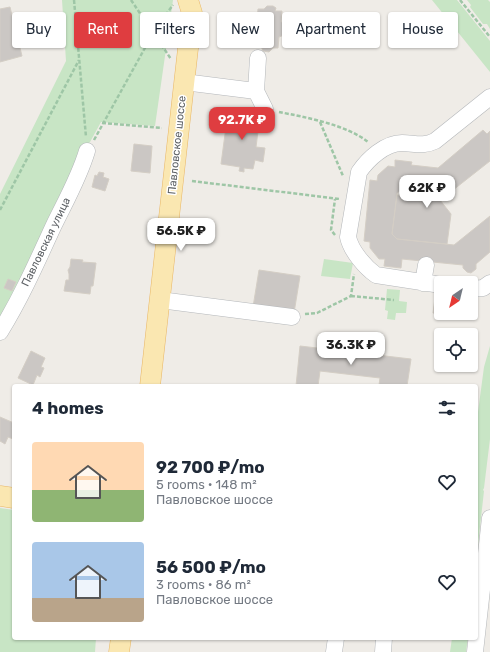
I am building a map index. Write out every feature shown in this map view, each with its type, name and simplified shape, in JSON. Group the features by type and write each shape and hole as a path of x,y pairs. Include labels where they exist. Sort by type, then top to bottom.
{"main road":[{"name":"Павловское шоссе","path":"150,384 184,82 188,3"},
{"path":"0,496 12,498"},
{"path":"119,652 121,640"}],"street":[{"path":"258,58 256,90 264,117"},
{"path":"184,82 256,90"},
{"path":"434,284 376,275 359,257 349,243 348,237 359,172 364,165 385,147 393,144 421,145 435,141 490,97"},
{"name":"Павловская улица","path":"0,332 33,270 73,186 87,151"},
{"path":"423,283 426,265"},
{"path":"478,288 483,288 490,283"},
{"path":"160,300 292,317"},
{"path":"478,625 490,518"},
{"path":"334,652 336,640"},
{"path":"383,652 384,640"},
{"path":"475,652 476,640"}],"path":[{"path":"74,0 87,151"},
{"path":"130,0 140,15"},
{"path":"460,0 490,37"},
{"path":"178,12 188,3"},
{"path":"87,151 145,48"},
{"path":"163,48 170,57"},
{"path":"0,210 79,60"},
{"path":"264,117 308,118 347,131 365,140 379,152"},
{"path":"320,122 347,185 355,196"},
{"path":"102,123 162,128"},
{"path":"192,181 355,196"},
{"path":"351,296 355,264 359,257"},
{"path":"292,317 317,313 351,296 394,300"}],"green space":[{"path":"62,0 173,0 171,12 140,12 140,48 166,48 155,126 101,122 90,142 83,148 0,324 0,194 66,61 66,12 63,12"},
{"path":"432,0 457,0 490,41 490,72 458,32 458,12 442,12"},
{"path":"467,0 488,0 490,2 490,29 487,24 483,24 470,7 471,5"},
{"path":"324,259 353,263 350,279 321,276"},
{"path":"387,289 400,290 399,301 407,302 406,313 396,313 395,320 387,319 388,311 385,310"},
{"path":"490,346 490,439 483,490 478,545 478,412 484,367"},
{"path":"0,508 12,510 12,640 96,640 95,652 0,652"},
{"path":"452,640 468,640 466,652 450,652"}],"building":[{"path":"267,6 273,6 276,8 275,11 282,11 282,36 279,37 278,48 274,48 274,12 258,12 258,9 264,9"},
{"path":"10,7 12,15 12,48 20,48 22,56 0,62 0,9"},
{"path":"262,48 273,48 269,52 263,51"},
{"path":"232,109 238,110 237,113 241,113 241,111 247,112 246,114 249,115 249,112 258,113 260,116 256,147 265,148 263,162 255,160 253,169 244,168 244,172 239,171 240,167 221,164 228,112 231,112"},
{"path":"483,130 487,134 490,131 490,161 448,194 402,189 397,193 392,234 397,239 454,245 490,216 490,252 476,264 476,269 471,273 467,272 463,268 463,265 402,259 401,268 384,266 385,259 379,259 370,248 370,242 364,241 370,180 377,181 378,175 388,166 395,167 395,160 412,162 411,165 438,168"},
{"path":"134,144 152,146 150,173 131,171"},
{"path":"99,172 104,173 103,177 109,179 105,191 92,187 95,175 97,176"},
{"path":"397,195 440,200 451,214 447,244 397,239 392,234"},
{"path":"71,259 83,260 82,262 96,263 93,286 91,286 90,294 64,291 66,280 69,280 68,270"},
{"path":"259,270 300,276 294,313 253,307"},
{"path":"8,279 16,282 12,291 4,288"},
{"path":"300,346 411,359 407,384 379,384 380,378 320,371 318,384 296,384"},
{"path":"31,351 45,358 41,367 44,368 40,377 37,375 33,384 18,378"},
{"path":"0,417 12,422 12,439 8,437 5,444 0,441"}]}
